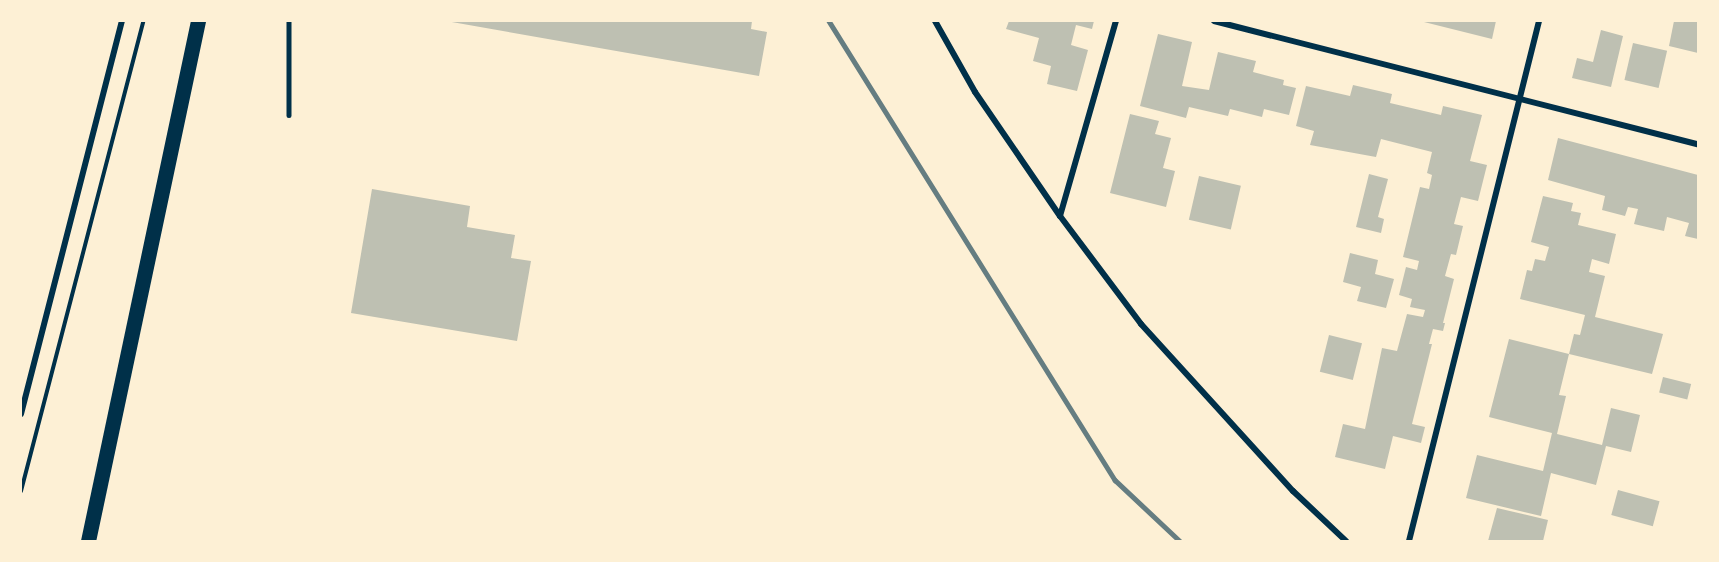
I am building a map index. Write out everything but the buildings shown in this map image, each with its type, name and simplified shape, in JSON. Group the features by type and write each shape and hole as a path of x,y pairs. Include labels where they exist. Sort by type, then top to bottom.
{"main road":[{"path":"88,541 198,21"}],"street":[{"path":"21,414 123,21"},
{"path":"935,21 975,92 1060,216 1141,324 1293,491 1346,541"},
{"path":"1060,216 1116,21"},
{"path":"1214,21 1698,144"},
{"path":"1409,541 1539,21"}],"lane":[{"path":"289,21 289,115"}],"path":[{"path":"21,491 143,21"}],"railway":[{"path":"829,21 1115,480 1180,541"}]}
